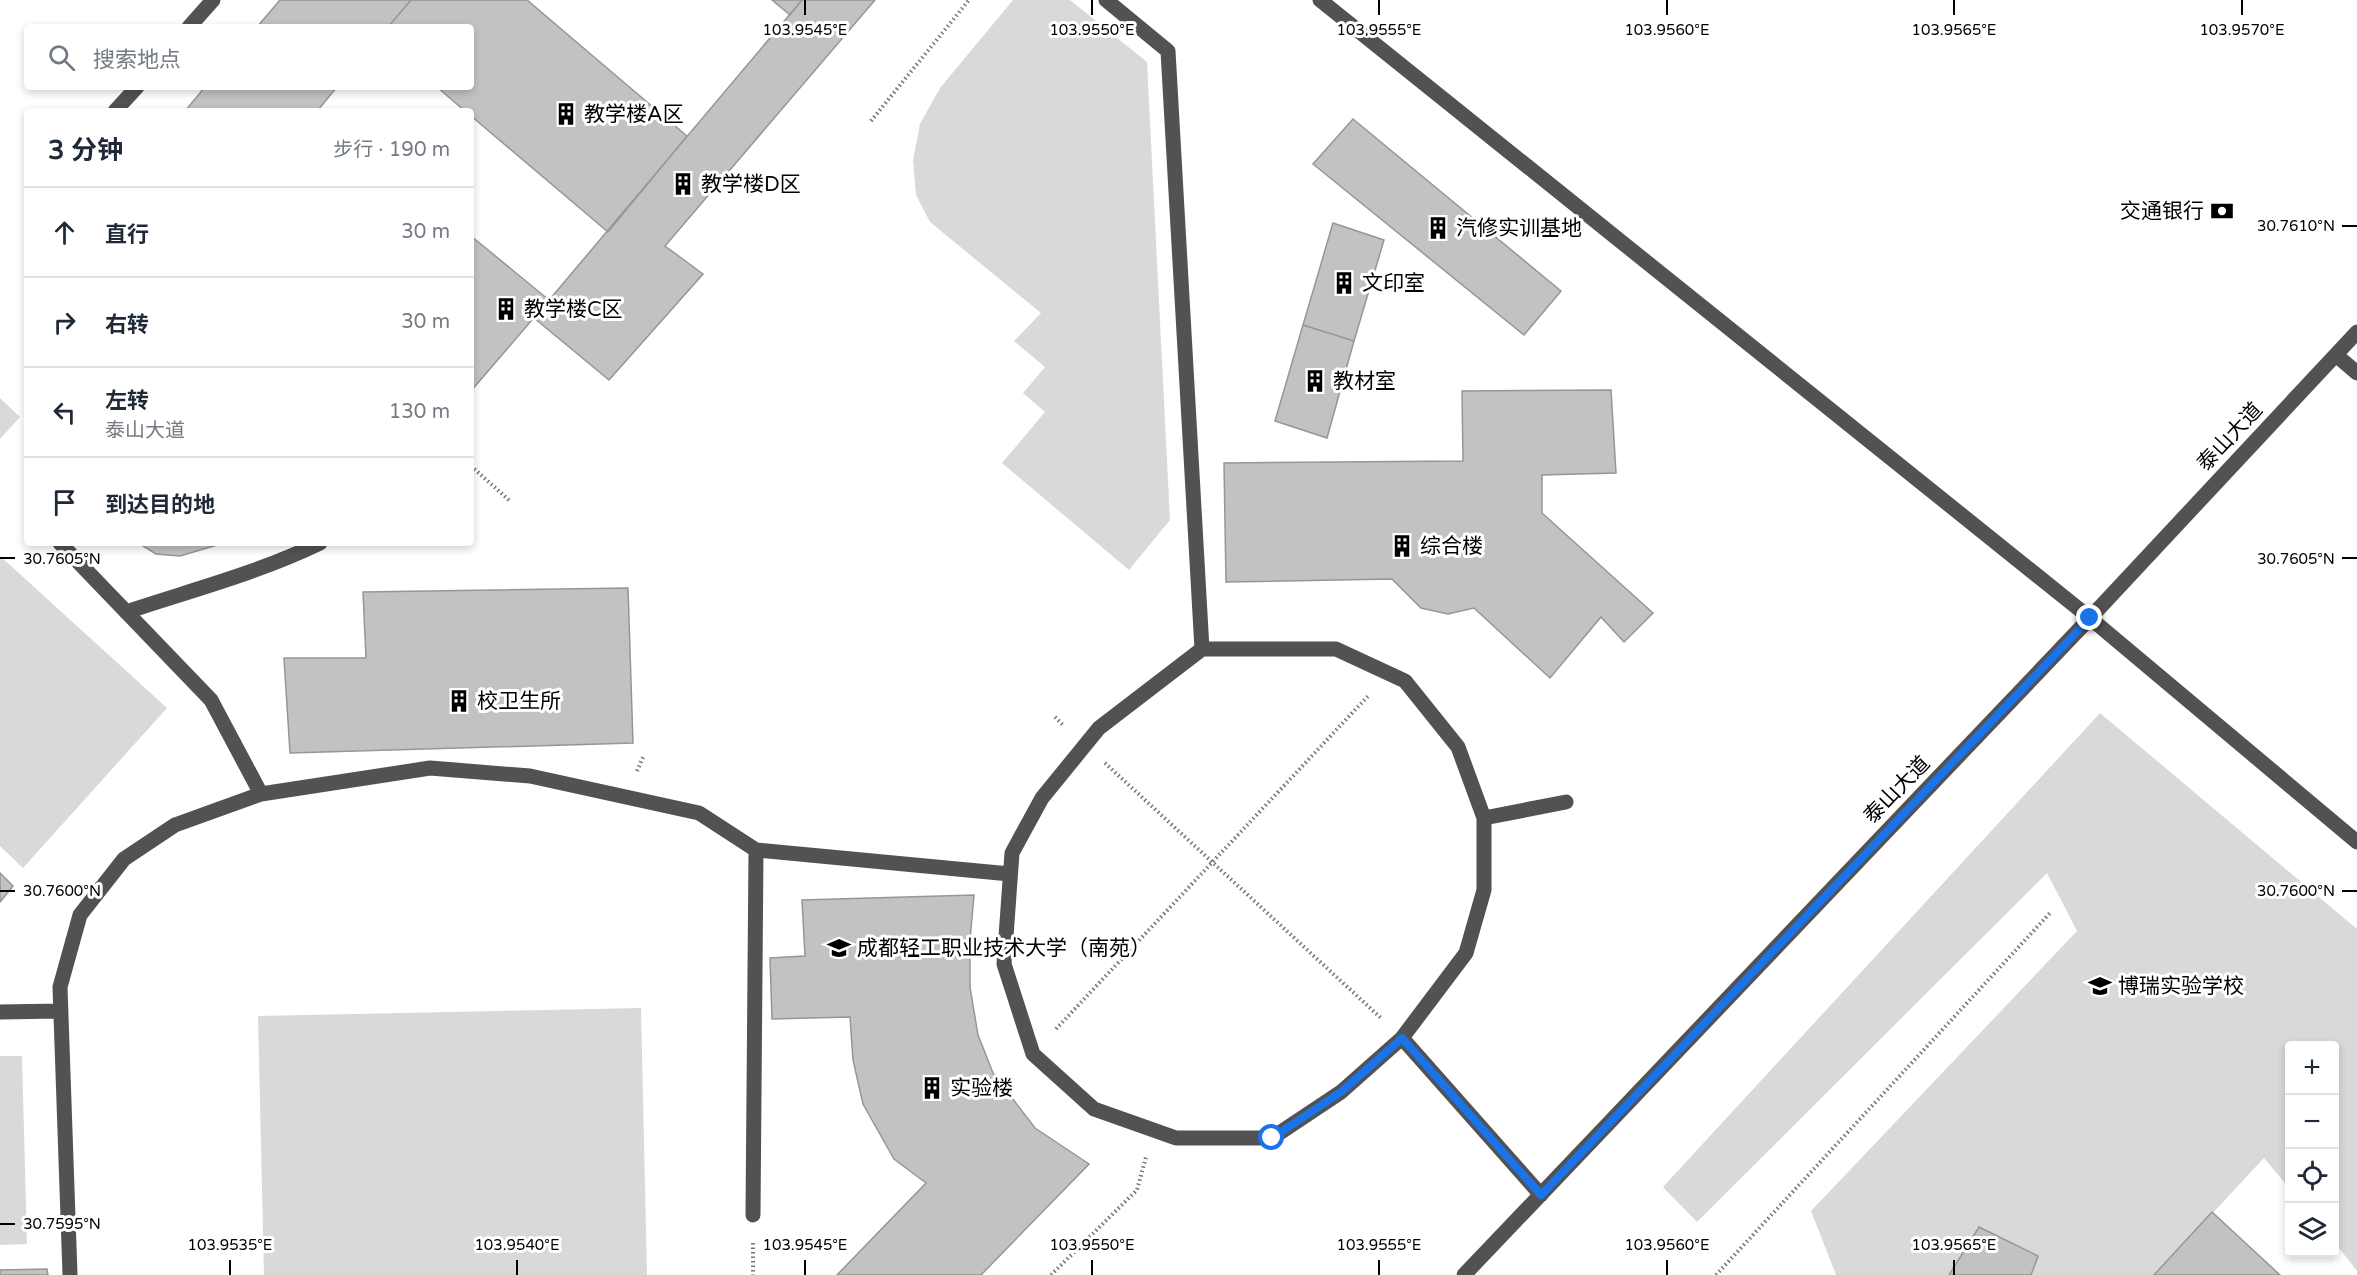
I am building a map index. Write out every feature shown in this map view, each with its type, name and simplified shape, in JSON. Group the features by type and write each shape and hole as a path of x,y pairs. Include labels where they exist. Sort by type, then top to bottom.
{"street":[{"path":"192,24 213,0"},
{"path":"1107,0 1168,51 1202,649"},
{"path":"1320,0 2090,618 2357,842"},
{"path":"118,108 133,90"},
{"name":"泰山大道","path":"1464,1275 2090,618 2357,332"},
{"path":"2336,355 2357,373"},
{"path":"63,546 211,700 261,794"},
{"path":"126,612 269,566 313,546"},
{"path":"1202,649 1336,649 1389,674 1405,681 1458,747 1484,818 1484,890 1466,953 1402,1038 1341,1092 1272,1138 1176,1138 1094,1109 1033,1054 1004,964 1012,853 1042,798 1099,728 1202,649"},
{"path":"69,1275 60,987 80,915 124,859 175,825 261,794 430,768 530,776 699,813 756,850 1010,874"},
{"path":"1484,818 1566,802"},
{"path":"753,1215 756,850"},
{"path":"0,1012 61,1011"},
{"path":"1402,1038 1541,1195"}],"path":[{"path":"871,121 969,0"},
{"path":"474,468 511,502"},
{"path":"1033,1054 1389,674"},
{"path":"1055,717 1402,1038"},
{"path":"1716,1275 2050,913"},
{"path":"1051,1275 1137,1190 1154,1132"}],"shaded area":[{"path":"1013,0 1070,0 1147,62 1170,520 1129,570 1002,463 1045,412 1023,393 1045,367 1014,341 1041,313 930,222 916,195 913,160 920,124 940,88"},
{"path":"0,398 20,417 0,439"},
{"path":"0,556 167,708 23,868 0,846"},
{"name":"博瑞实验学校","path":"2100,713 2357,929 2357,1271 2339,1248 2339,1041 2285,1041 2285,1183 2264,1158 2155,1275 2031,1275 2038,1256 1979,1227 1949,1275 1836,1275 1811,1211 2077,931 2047,873 1697,1222 1663,1187"},
{"path":"641,1008 647,1275 264,1275 258,1016"},
{"path":"0,1056 22,1056 27,1244 0,1245"}],"building":[{"path":"280,0 411,0 391,24 260,24"},
{"name":"教学楼A区","path":"411,0 527,0 687,136 608,232 474,119 474,108 462,108 440,90 474,90 474,24 391,24"},
{"path":"772,0 802,0 790,15"},
{"name":"教学楼D区","path":"802,0 875,0 665,246 703,274 609,380 534,318"},
{"path":"202,90 335,90 320,108 188,108"},
{"name":"汽修实训基地","path":"1353,119 1561,291 1524,335 1313,164"},
{"name":"文印室","path":"1333,223 1384,240 1354,341 1303,325"},
{"name":"教学楼C区","path":"474,238 549,300 474,388"},
{"name":"教材室","path":"1303,325 1354,341 1327,438 1275,421"},
{"name":"综合楼","path":"1611,390 1616,473 1542,475 1542,513 1653,613 1624,642 1601,617 1550,678 1474,608 1448,614 1421,608 1392,579 1226,582 1224,463 1463,461 1462,391"},
{"path":"143,546 214,546 180,556 156,554"},
{"name":"校卫生所","path":"628,588 633,743 290,753 284,658 366,658 363,592"},
{"path":"0,873 13,886 0,902"},
{"name":"实验楼","path":"974,895 970,940 970,987 978,1035 993,1073 1035,1128 1089,1164 981,1275 837,1275 926,1183 894,1159 863,1104 853,1060 850,1017 772,1019 770,958 805,956 802,900"},
{"path":"2212,1212 2280,1275 2154,1275"},
{"path":"1979,1227 2038,1256 2031,1275 1949,1275"},
{"path":"47,1269 48,1275 0,1275 0,1270"}],"place":[{"name":"教学楼A区","path":"566,114"},
{"name":"教学楼D区","path":"683,184"},
{"name":"交通银行","path":"2222,211"},
{"name":"汽修实训基地","path":"1438,228"},
{"name":"文印室","path":"1344,283"},
{"name":"教学楼C区","path":"506,309"},
{"name":"教材室","path":"1315,381"},
{"name":"综合楼","path":"1402,546"},
{"name":"校卫生所","path":"459,701"},
{"name":"成都轻工职业技术大学（南苑）","path":"839,948"},
{"name":"博瑞实验学校","path":"2100,986"},
{"name":"实验楼","path":"932,1088"}],"route":[{"path":"1272,1138 1341,1092 1402,1038 1541,1195 2090,618"}]}
